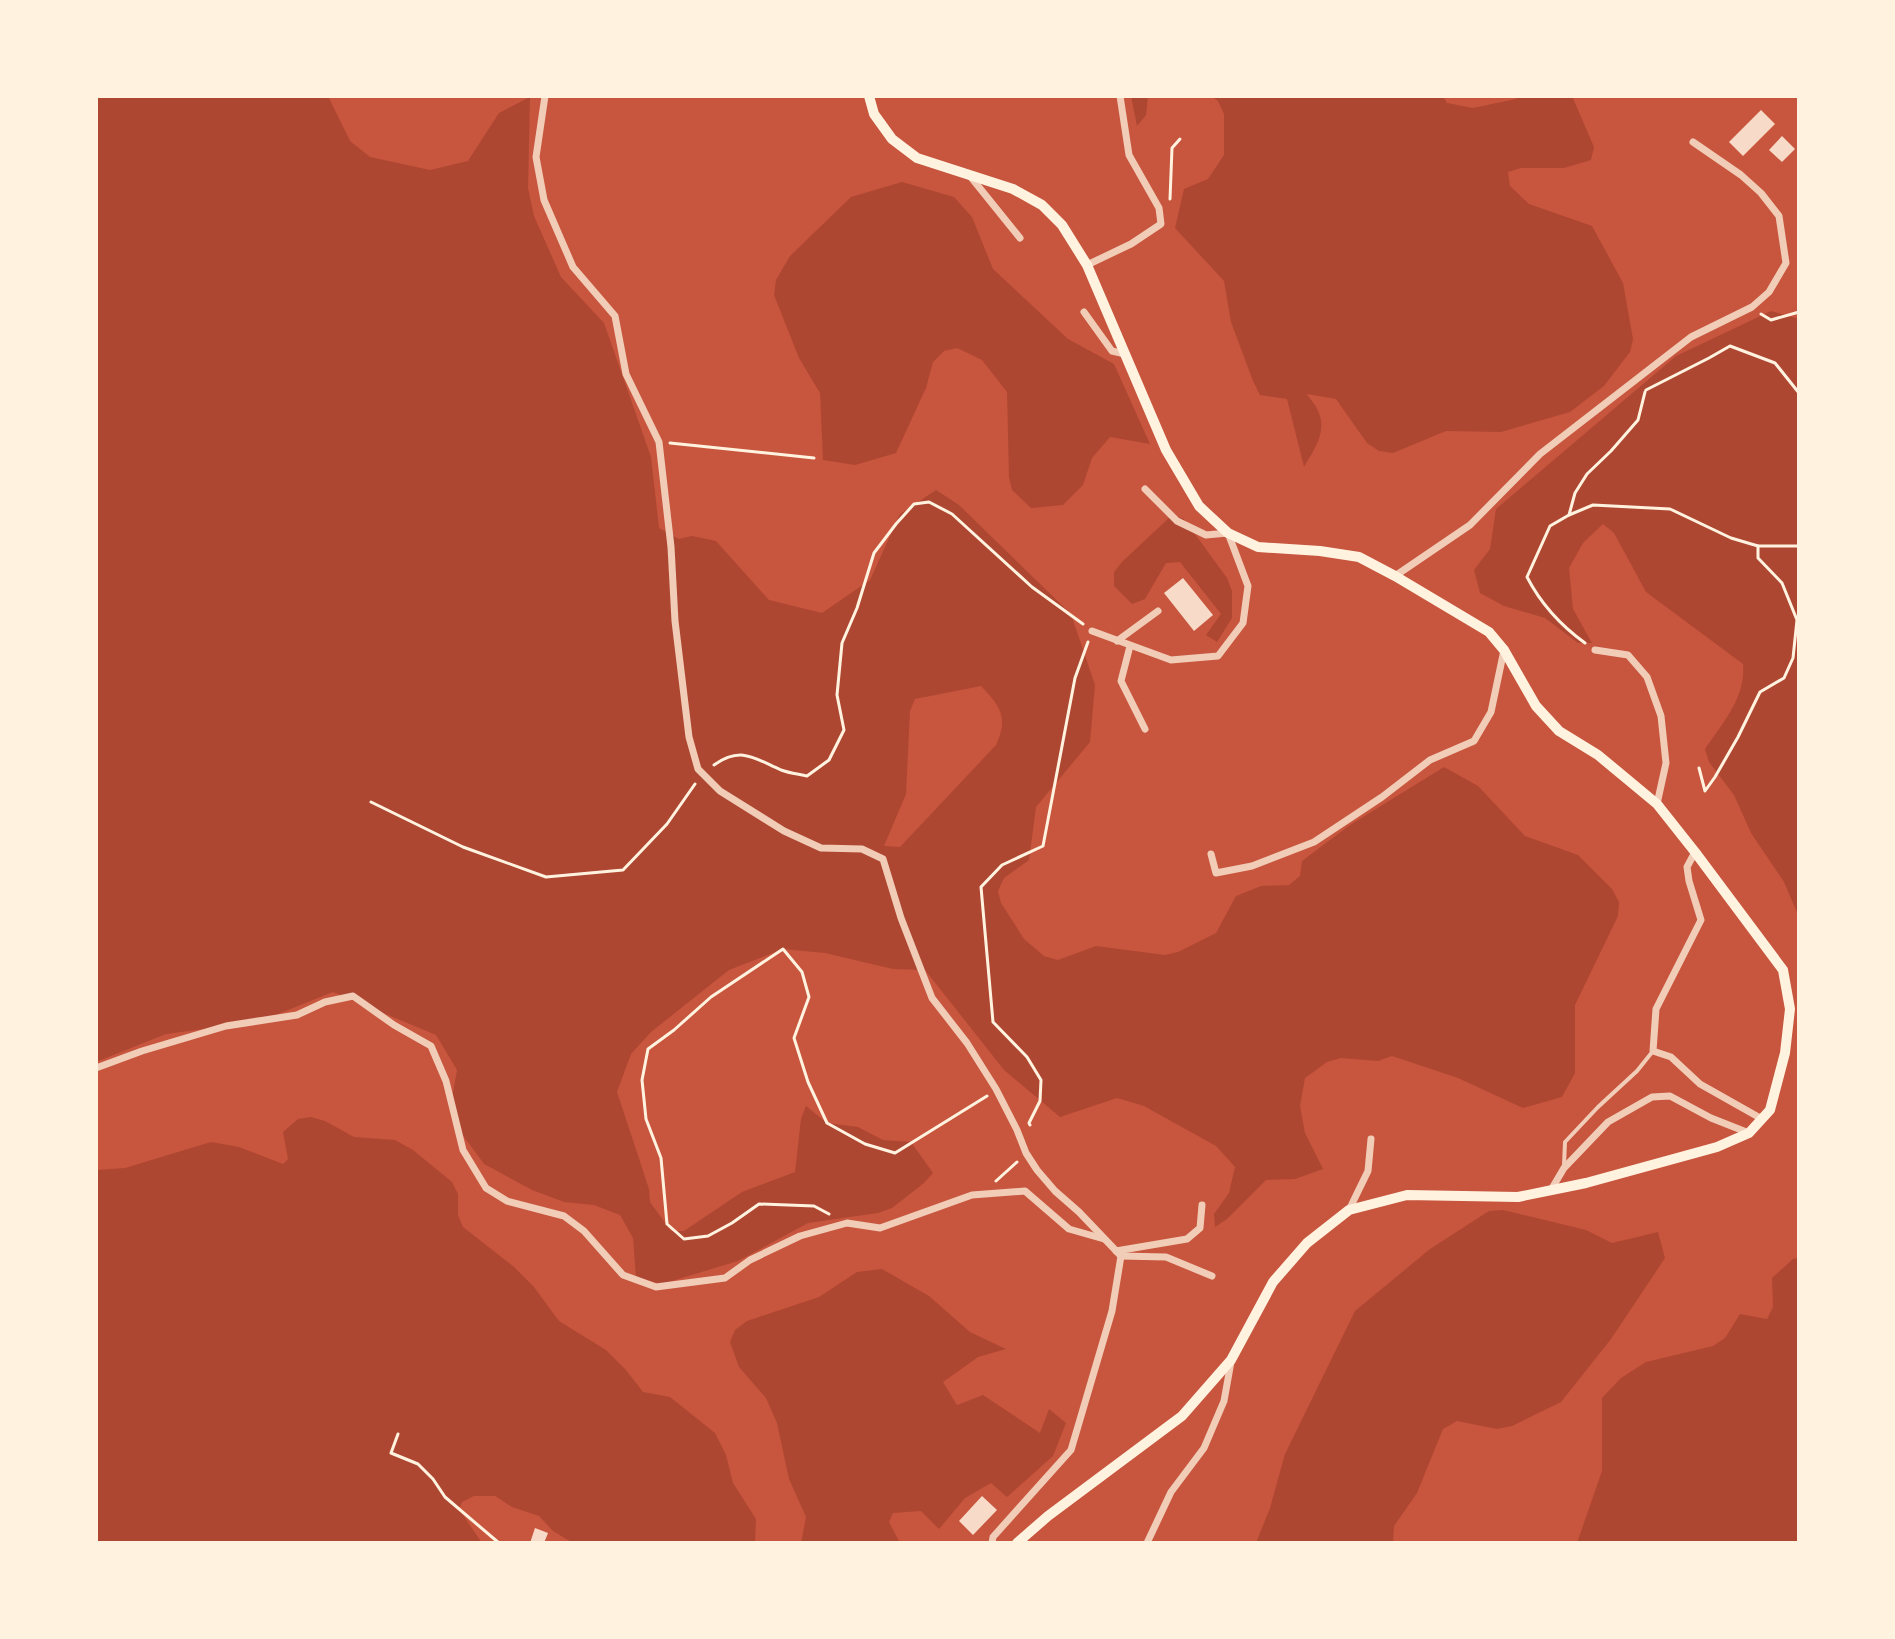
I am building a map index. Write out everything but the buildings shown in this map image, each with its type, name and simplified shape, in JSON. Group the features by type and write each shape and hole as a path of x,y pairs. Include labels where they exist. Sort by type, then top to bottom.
{"main road":[{"path":"869,96 874,114 892,139 917,158 1013,189 1042,205 1062,225 1087,265 1166,450 1199,506 1228,533 1258,547 1359,557 1489,632 1504,650 1536,706 1559,731 1598,755 1657,804 1783,970 1790,1009 1785,1053 1770,1110 1749,1133 1717,1147 1586,1183 1518,1197 1407,1195 1349,1210 1307,1243 1273,1282 1231,1360 1182,1416 1048,1516 1017,1543"}],"street":[{"path":"545,96 536,157 544,200 573,267 615,316 626,374 659,442 671,547 675,621 689,737 698,769 720,791 784,831 821,848 862,849 883,859 901,918 932,998 967,1043 996,1089 1037,1170 1118,1253 1166,1257 1212,1276"},
{"path":"1087,265 1131,244 1161,224 1159,208 1129,155 1120,96"},
{"path":"1395,576 1470,525 1540,454 1691,337 1752,307 1769,292 1786,263 1779,216 1761,193 1741,175 1693,142"},
{"path":"968,175 1020,238"},
{"path":"1084,312 1112,351 1125,354"},
{"path":"1092,631 1171,660 1218,656 1243,623 1248,586 1228,533 1206,535 1177,521 1145,489"},
{"path":"1117,641 1158,611"},
{"path":"1130,646 1121,681 1145,729"},
{"path":"1211,854 1216,873 1252,866 1314,842 1382,797 1430,760 1474,741 1491,712 1504,650"},
{"path":"1595,650 1628,655 1647,677 1661,716 1666,763 1657,804"},
{"path":"1695,852 1687,867 1701,920 1656,1009 1653,1051 1671,1057 1700,1084 1762,1119"},
{"path":"96,1068 226,1026 297,1015 325,1002 353,996 431,1046 446,1081 463,1150 486,1188 507,1201 564,1216 584,1231 623,1275 656,1287 725,1278 750,1260 800,1236 847,1223 880,1228 981,1194 1025,1191 1069,1229 1106,1240"},
{"path":"1551,1190 1564,1168 1608,1122 1652,1097 1670,1096 1711,1118 1749,1133"},
{"path":"1349,1210 1368,1171 1371,1139"},
{"path":"1118,1253 1187,1239 1200,1228 1202,1205"},
{"path":"992,1543 993,1537 1071,1450 1112,1311 1118,1253"},
{"path":"1147,1543 1171,1492 1204,1448 1224,1401 1231,1360"}],"lane":[{"path":"1564,1168 1565,1142 1637,1071 1653,1051"}],"path":[{"path":"1170,201 1172,148 1180,139"},
{"path":"1752,307 1771,320 1799,312"},
{"path":"1569,515 1575,493 1587,474 1638,420 1646,390 1730,346 1775,363 1799,393"},
{"path":"659,442 814,458"},
{"path":"371,802 463,847 546,877 623,870 667,824 702,773 727,756 748,754 786,772 807,776 829,760 844,730 837,695 842,643 857,608 874,553 914,504 929,502 952,514 1032,587 1092,631 1075,678 1043,846 1002,865 981,887 993,1022 1027,1057 1041,1080 1040,1101 1029,1123 1034,1135 1026,1153 981,1194"},
{"path":"1595,650 1566,629 1538,598 1527,577 1550,526 1569,515 1593,505 1670,509 1731,538 1758,546 1799,546"},
{"path":"1699,768 1705,791 1738,737 1760,692 1784,678 1793,658 1797,620 1782,583 1758,558 1758,546"},
{"path":"847,1223 814,1206 759,1204 708,1236 684,1239 667,1224 661,1158 646,1119 642,1080 648,1049 711,997 783,949 802,972 809,997 794,1038 808,1082 827,1123 865,1144 895,1153 996,1089"},
{"path":"398,1434 391,1453 418,1464 445,1497 499,1543"}],"shaded area":[{"path":"96,96 328,96 350,141 370,157 430,170 468,161 499,113 530,97 528,188 534,216 561,277 604,323 651,457 659,528 679,539 692,536 716,541 769,600 822,613 870,580 900,514 936,490 959,505 1071,614 1095,685 1090,742 1036,807 1029,860 1004,878 998,891 1001,903 1024,939 1044,956 1058,960 1096,946 1165,955 1178,952 1216,933 1236,896 1261,886 1289,885 1300,876 1302,861 1350,825 1444,767 1478,786 1525,836 1578,855 1612,889 1619,902 1618,916 1575,1005 1575,1073 1562,1097 1523,1108 1458,1078 1392,1056 1378,1061 1341,1058 1327,1062 1305,1078 1300,1106 1305,1133 1323,1169 1295,1179 1266,1180 1215,1227 1214,1214 1229,1193 1235,1167 1216,1146 1144,1106 1117,1098 1060,1117 1004,1070 925,970 893,969 825,953 783,949 729,970 651,1032 631,1054 617,1092 649,1189 650,1202 671,1231 684,1231 742,1192 795,1172 801,1119 806,1106 827,1123 858,1127 883,1140 911,1142 933,1173 892,1208 878,1213 808,1223 738,1261 662,1284 636,1277 633,1238 620,1215 594,1205 564,1202 532,1190 484,1164 459,1130 451,1104 457,1070 436,1035 333,992 258,1022 166,1034 96,1062","holes":["981,686 998,706 1002,719 996,745 900,847 884,846 906,794 910,711 915,699"]},
{"path":"1131,96 1148,96 1146,115 1137,126"},
{"path":"1211,96 1443,96 1447,103 1473,108 1516,99 1517,96 1572,96 1594,147 1591,160 1564,168 1521,168 1508,172 1510,186 1529,204 1592,226 1623,283 1633,339 1630,352 1604,386 1570,412 1501,432 1446,431 1393,453 1379,451 1367,443 1336,399 1307,394 1321,418 1321,433 1304,467 1287,399 1260,395 1253,381 1231,322 1224,281 1175,228 1184,189 1208,179 1224,155 1224,114 1218,101"},
{"path":"902,182 954,197 972,217 993,269 1068,339 1114,364 1150,444 1110,437 1092,458 1083,485 1063,505 1031,508 1012,490 1007,392 982,360 957,348 944,351 933,362 926,388 896,453 855,465 823,460 820,393 799,358 774,295 776,280 790,256 851,197"},
{"path":"1771,311 1799,319 1799,917 1784,882 1751,833 1734,795 1709,762 1705,749 1737,699 1743,664 1646,592 1614,533 1603,524 1583,543 1569,568 1573,609 1592,643 1578,643 1545,618 1504,606 1480,593 1474,570 1490,549 1496,509 1676,356"},
{"path":"1172,515 1184,519 1227,578 1232,591 1232,618 1217,642 1206,635 1221,614 1180,562 1166,563 1145,599 1132,604 1114,586 1114,572 1122,562"},
{"path":"311,1117 354,1137 395,1140 413,1150 452,1182 458,1194 458,1215 463,1227 514,1267 534,1287 559,1321 606,1350 643,1392 670,1397 715,1433 726,1455 733,1483 756,1519 755,1543 573,1543 553,1531 539,1516 512,1507 495,1496 474,1496 462,1502 459,1509 482,1543 96,1543 96,1170 125,1168 211,1142 239,1147 283,1164 288,1159 283,1132 298,1119"},
{"path":"1503,1210 1586,1230 1612,1243 1658,1232 1665,1258 1611,1339 1561,1402 1512,1426 1497,1429 1457,1421 1443,1429 1417,1493 1394,1526 1393,1543 1256,1543 1270,1508 1285,1454 1355,1311 1430,1249 1489,1211"},
{"path":"1799,1258 1799,1543 1577,1543 1602,1471 1602,1398 1621,1378 1646,1362 1713,1346 1725,1338 1740,1314 1767,1319 1773,1307 1772,1278 1793,1259"},
{"path":"882,1269 929,1296 970,1332 1006,1349 978,1357 943,1382 957,1405 983,1395 1040,1433 1049,1409 1066,1423 1053,1456 1007,1497 991,1483 965,1498 939,1529 921,1511 893,1513 889,1522 900,1543 801,1543 806,1517 789,1479 777,1423 766,1398 739,1367 730,1342 735,1330 747,1321 819,1297 857,1272"}]}
